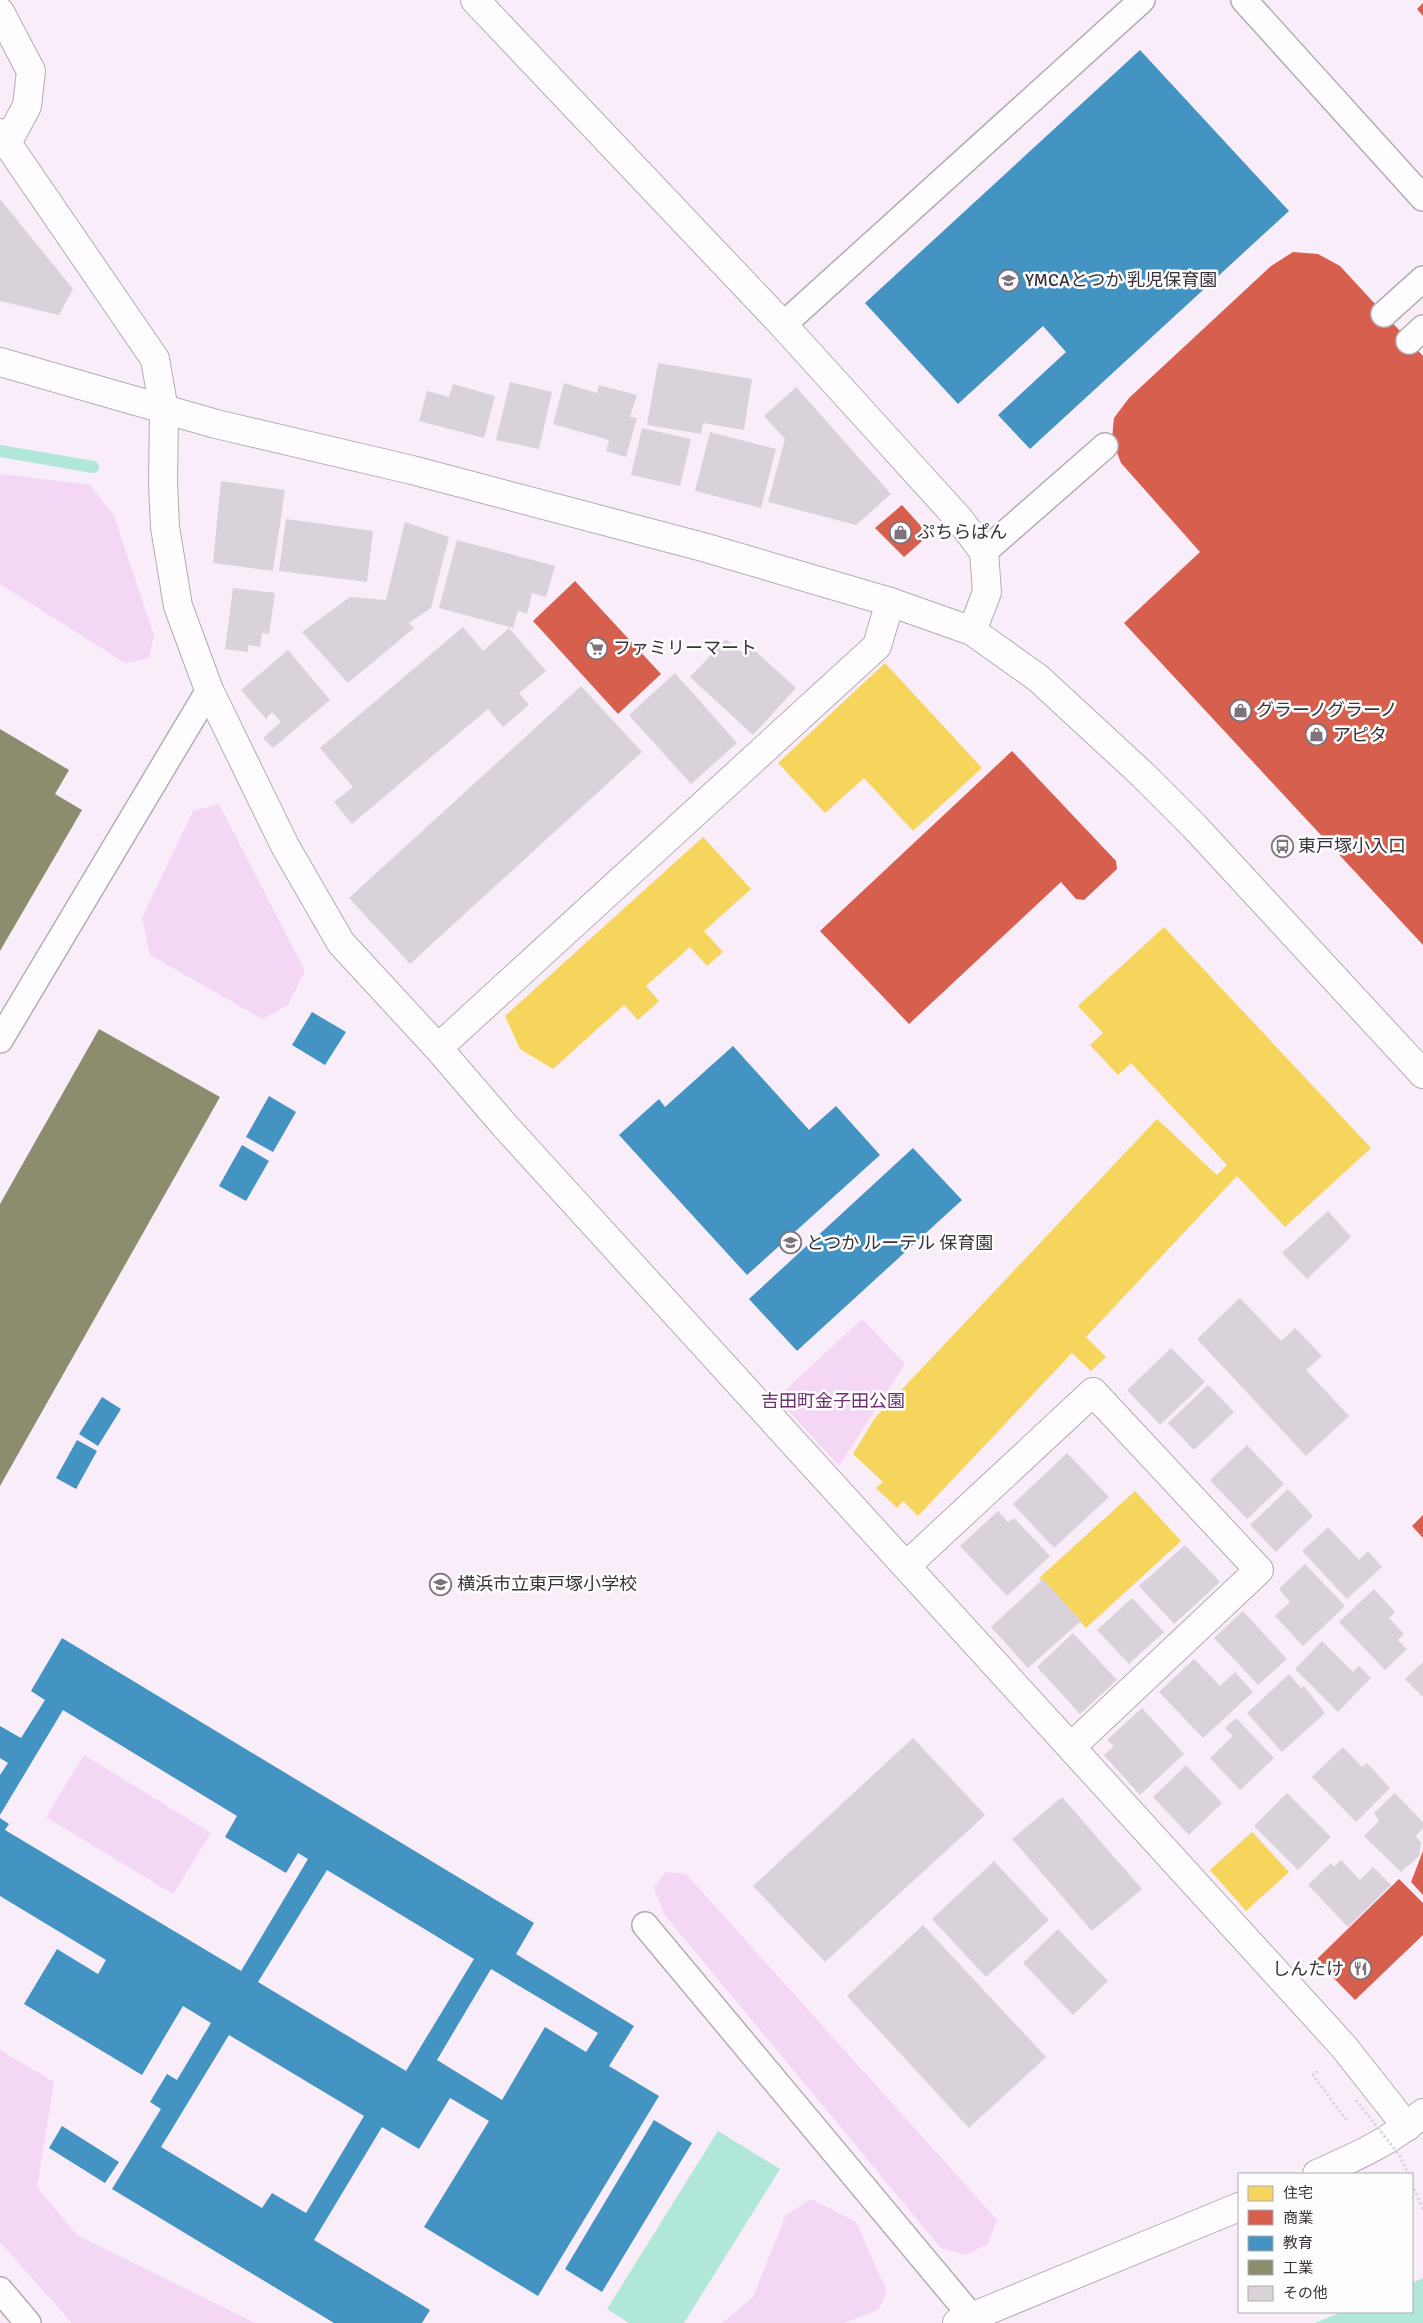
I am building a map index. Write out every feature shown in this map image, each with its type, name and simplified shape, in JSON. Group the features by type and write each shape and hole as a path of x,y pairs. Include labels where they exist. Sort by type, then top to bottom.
{"street":[{"path":"475,0 783,325 959,518 984,552 987,592 972,632"},
{"path":"0,12 31,71 27,106 3,138 155,359 164,410 163,483 168,547 178,606 209,690 285,846 341,943 1344,2047 1415,2120 1370,2151 1319,2173"},
{"path":"0,362 216,424 412,470 694,545 890,602 972,632 1038,678 1194,826 1423,1074"},
{"path":"438,1048 877,646 890,602"},
{"path":"906,1566 1093,1392 1259,1570 1071,1747"},
{"path":"965,2320 1238,2207"}],"lane":[{"path":"783,325 1142,0"},
{"path":"1244,0 1423,198"},
{"path":"1384,314 1423,279"},
{"path":"984,552 1104,446"},
{"path":"0,1040 209,690"},
{"path":"645,1925 965,2320"},
{"path":"0,2290 28,2323"}],"path":[{"path":"1356,2100 1400,2156 1408,2173"},
{"path":"1413,2186 1423,2210"}],"green space":[{"path":"0,474 90,485 114,516 154,635 149,658 125,663 0,584"},
{"path":"219,804 305,971 288,1005 262,1019 150,955 142,918 193,811"},
{"name":"吉田町金子田公園","path":"862,1319 905,1364 839,1466 777,1398"},
{"path":"84,1755 211,1833 173,1894 46,1817"},
{"path":"666,1872 686,1874 997,2220 988,2244 965,2255 941,2248 664,1914 654,1887"},
{"path":"0,2050 54,2082 37,2187 77,2235 255,2323 72,2323 0,2242"},
{"path":"811,2199 856,2222 887,2292 878,2310 844,2323 722,2323 753,2297 786,2215"}],"shaded area":[{"path":"718,2131 780,2169 684,2323 629,2323 607,2309"},
{"path":"1423,2278 1423,2323 1315,2323 1340,2313 1413,2313 1413,2283"}],"building: 住宅":[{"path":"885,663 982,768 913,831 864,778 825,813 778,763"},
{"path":"703,837 751,889 704,931 723,952 707,966 690,947 646,986 659,1001 638,1020 624,1005 553,1069 520,1049 505,1016"},
{"path":"1164,927 1371,1148 1285,1227 1237,1176 1086,1337 1106,1357 1091,1371 1072,1353 918,1516 903,1501 897,1508 876,1488 883,1482 853,1454 875,1418 1157,1119 1217,1175 1227,1165 1131,1063 1118,1075 1090,1045 1103,1033 1078,1006"},
{"path":"1135,1491 1181,1541 1086,1628 1039,1578"},
{"path":"1252,1832 1289,1872 1246,1911 1210,1870"}],"building: 商業":[{"path":"1423,3 1423,16 1417,9"},
{"name":"アピタ","path":"1293,252 1318,254 1340,266 1423,356 1423,945 1124,623 1200,552 1121,463 1112,439 1114,418 1129,398 1271,266"},
{"path":"902,505 929,535 904,557 875,528"},
{"name":"ファミリーマート","path":"575,581 661,674 618,714 533,621"},
{"path":"1012,751 1116,861 1117,869 1084,900 1076,899 1061,882 909,1024 820,931"},
{"path":"1423,1515 1423,1538 1412,1526"},
{"path":"1423,1851 1423,1895 1411,1882"},
{"path":"1399,1879 1423,1903 1423,1935 1355,2000 1316,1960"}],"building: 教育":[{"path":"1140,50 1289,211 1030,449 998,415 1066,352 1043,326 958,404 865,303"},
{"path":"312,1012 346,1032 325,1065 292,1045"},
{"path":"733,1046 809,1130 836,1106 880,1155 747,1275 619,1135 659,1099 665,1107"},
{"path":"269,1096 296,1112 273,1152 246,1137"},
{"path":"242,1145 269,1161 246,1201 219,1186"},
{"path":"913,1148 962,1200 797,1351 749,1299"},
{"path":"102,1397 121,1409 98,1446 79,1434"},
{"path":"77,1440 97,1451 76,1489 56,1478"},
{"path":"62,1638 534,1923 516,1954 634,2026 609,2066 659,2096 538,2296 424,2227 489,2121 450,2098 419,2149 382,2127 314,2240 430,2310 422,2323 334,2323 112,2189 161,2109 150,2102 167,2074 177,2080 211,2023 183,2006 142,2075 24,2004 57,1949 98,1974 106,1960 0,1896 0,1818 9,1824 5,1830 241,1971 308,1859 298,1853 286,1873 225,1837 237,1816 63,1710 0,1815 0,1775 8,1763 0,1758 0,1726 21,1738 45,1700 31,1691","holes":["327,1870 474,1959 406,2071 258,1982","491,1969 598,2033 586,2052 545,2027 502,2100 437,2060","229,2035 364,2116 306,2213 272,2193 262,2208 161,2147"]},
{"path":"654,2120 692,2143 602,2292 565,2269"},
{"path":"62,2126 119,2162 105,2183 49,2148"}],"building: 工業":[{"path":"0,729 69,770 55,794 82,810 0,951"},
{"path":"99,1029 220,1097 0,1486 0,1204"}],"building: その他":[{"path":"0,199 73,289 59,315 0,301"},
{"path":"658,363 752,379 744,430 703,423 701,434 647,425"},
{"path":"510,382 552,392 539,449 496,440"},
{"path":"564,383 597,393 599,385 637,395 630,417 637,418 626,457 606,451 609,440 553,424"},
{"path":"453,384 495,396 484,438 419,421 427,391 449,397"},
{"path":"796,387 891,494 856,525 768,502 785,439 764,416"},
{"path":"642,428 691,439 680,486 631,475"},
{"path":"710,432 776,449 761,508 695,491"},
{"path":"221,481 285,490 273,571 213,563"},
{"path":"286,519 373,531 367,582 279,571"},
{"path":"405,522 449,537 431,608 409,623 414,628 348,683 302,632 350,597 386,600"},
{"path":"457,540 555,566 546,597 532,593 527,614 518,611 513,628 439,608"},
{"path":"233,588 275,593 269,634 262,633 260,647 248,645 248,652 225,649"},
{"path":"463,627 483,651 509,628 546,671 519,693 529,705 503,727 488,709 352,824 334,802 353,787 320,748"},
{"path":"726,639 742,653 749,645 796,688 753,735 690,677"},
{"path":"288,650 330,700 273,748 263,738 281,722 272,712 266,719 241,690"},
{"path":"675,673 737,743 691,784 629,715"},
{"path":"581,686 642,752 410,964 349,898"},
{"path":"1328,1211 1351,1237 1307,1279 1282,1253"},
{"path":"1240,1298 1281,1341 1295,1328 1322,1356 1306,1370 1349,1416 1306,1456 1197,1339"},
{"path":"1171,1348 1205,1382 1160,1425 1127,1390"},
{"path":"1208,1385 1234,1412 1194,1450 1168,1423"},
{"path":"1247,1445 1284,1484 1247,1519 1210,1480"},
{"path":"1067,1453 1109,1497 1054,1548 1013,1504"},
{"path":"1288,1489 1313,1516 1276,1552 1250,1525"},
{"path":"998,1511 1008,1522 1014,1518 1050,1556 1007,1596 960,1546"},
{"path":"1328,1527 1359,1560 1368,1551 1382,1567 1347,1599 1302,1551"},
{"path":"1185,1545 1220,1582 1174,1624 1139,1586"},
{"path":"1305,1564 1345,1606 1303,1646 1275,1616 1290,1602 1279,1589"},
{"path":"1043,1579 1081,1621 1028,1668 991,1627"},
{"path":"1374,1589 1395,1612 1389,1618 1404,1634 1398,1640 1407,1649 1385,1670 1339,1622"},
{"path":"1132,1598 1164,1632 1129,1664 1097,1630"},
{"path":"1243,1611 1287,1659 1258,1685 1214,1638"},
{"path":"1073,1633 1117,1680 1080,1714 1037,1667"},
{"path":"1322,1641 1353,1672 1359,1666 1371,1678 1338,1712 1295,1669"},
{"path":"1194,1659 1220,1686 1235,1672 1253,1692 1203,1738 1159,1692"},
{"path":"1423,1662 1423,1697 1405,1679"},
{"path":"1289,1674 1301,1688 1304,1686 1325,1713 1282,1752 1247,1713"},
{"path":"1142,1708 1184,1754 1140,1795 1104,1755 1114,1746 1107,1740"},
{"path":"1236,1718 1274,1758 1240,1790 1210,1758 1233,1736 1225,1728"},
{"path":"913,1738 985,1815 825,1962 753,1886"},
{"path":"1343,1747 1362,1767 1367,1763 1390,1788 1356,1822 1312,1777"},
{"path":"1186,1765 1222,1803 1189,1835 1153,1797"},
{"path":"1287,1793 1331,1837 1298,1870 1254,1826"},
{"path":"1395,1793 1423,1822 1423,1828 1416,1836 1421,1843 1419,1856 1401,1872 1364,1836 1379,1821 1374,1813"},
{"path":"1062,1797 1142,1889 1092,1931 1012,1839"},
{"path":"1341,1860 1360,1880 1373,1867 1391,1885 1348,1927 1308,1885 1331,1863 1334,1867"},
{"path":"994,1861 1049,1920 986,1977 932,1919"},
{"path":"923,1925 1046,2057 969,2128 847,1996"},
{"path":"1058,1929 1108,1981 1073,2015 1023,1963"}],"waterway":[{"path":"0,451 93,467"}],"place":[{"name":"YMCAとつか 乳児保育園","path":"1009,280"},
{"name":"ぷちらぱん","path":"901,532"},
{"name":"ファミリーマート","path":"597,648"},
{"name":"グラーノグラーノ","path":"1240,710"},
{"name":"アピタ","path":"1317,735"},
{"name":"東戸塚小入口","path":"1282,846"},
{"name":"とつか ルーテル 保育園","path":"790,1243"},
{"name":"横浜市立東戸塚小学校","path":"441,1584"},
{"name":"しんたけ","path":"1360,1969"}]}
